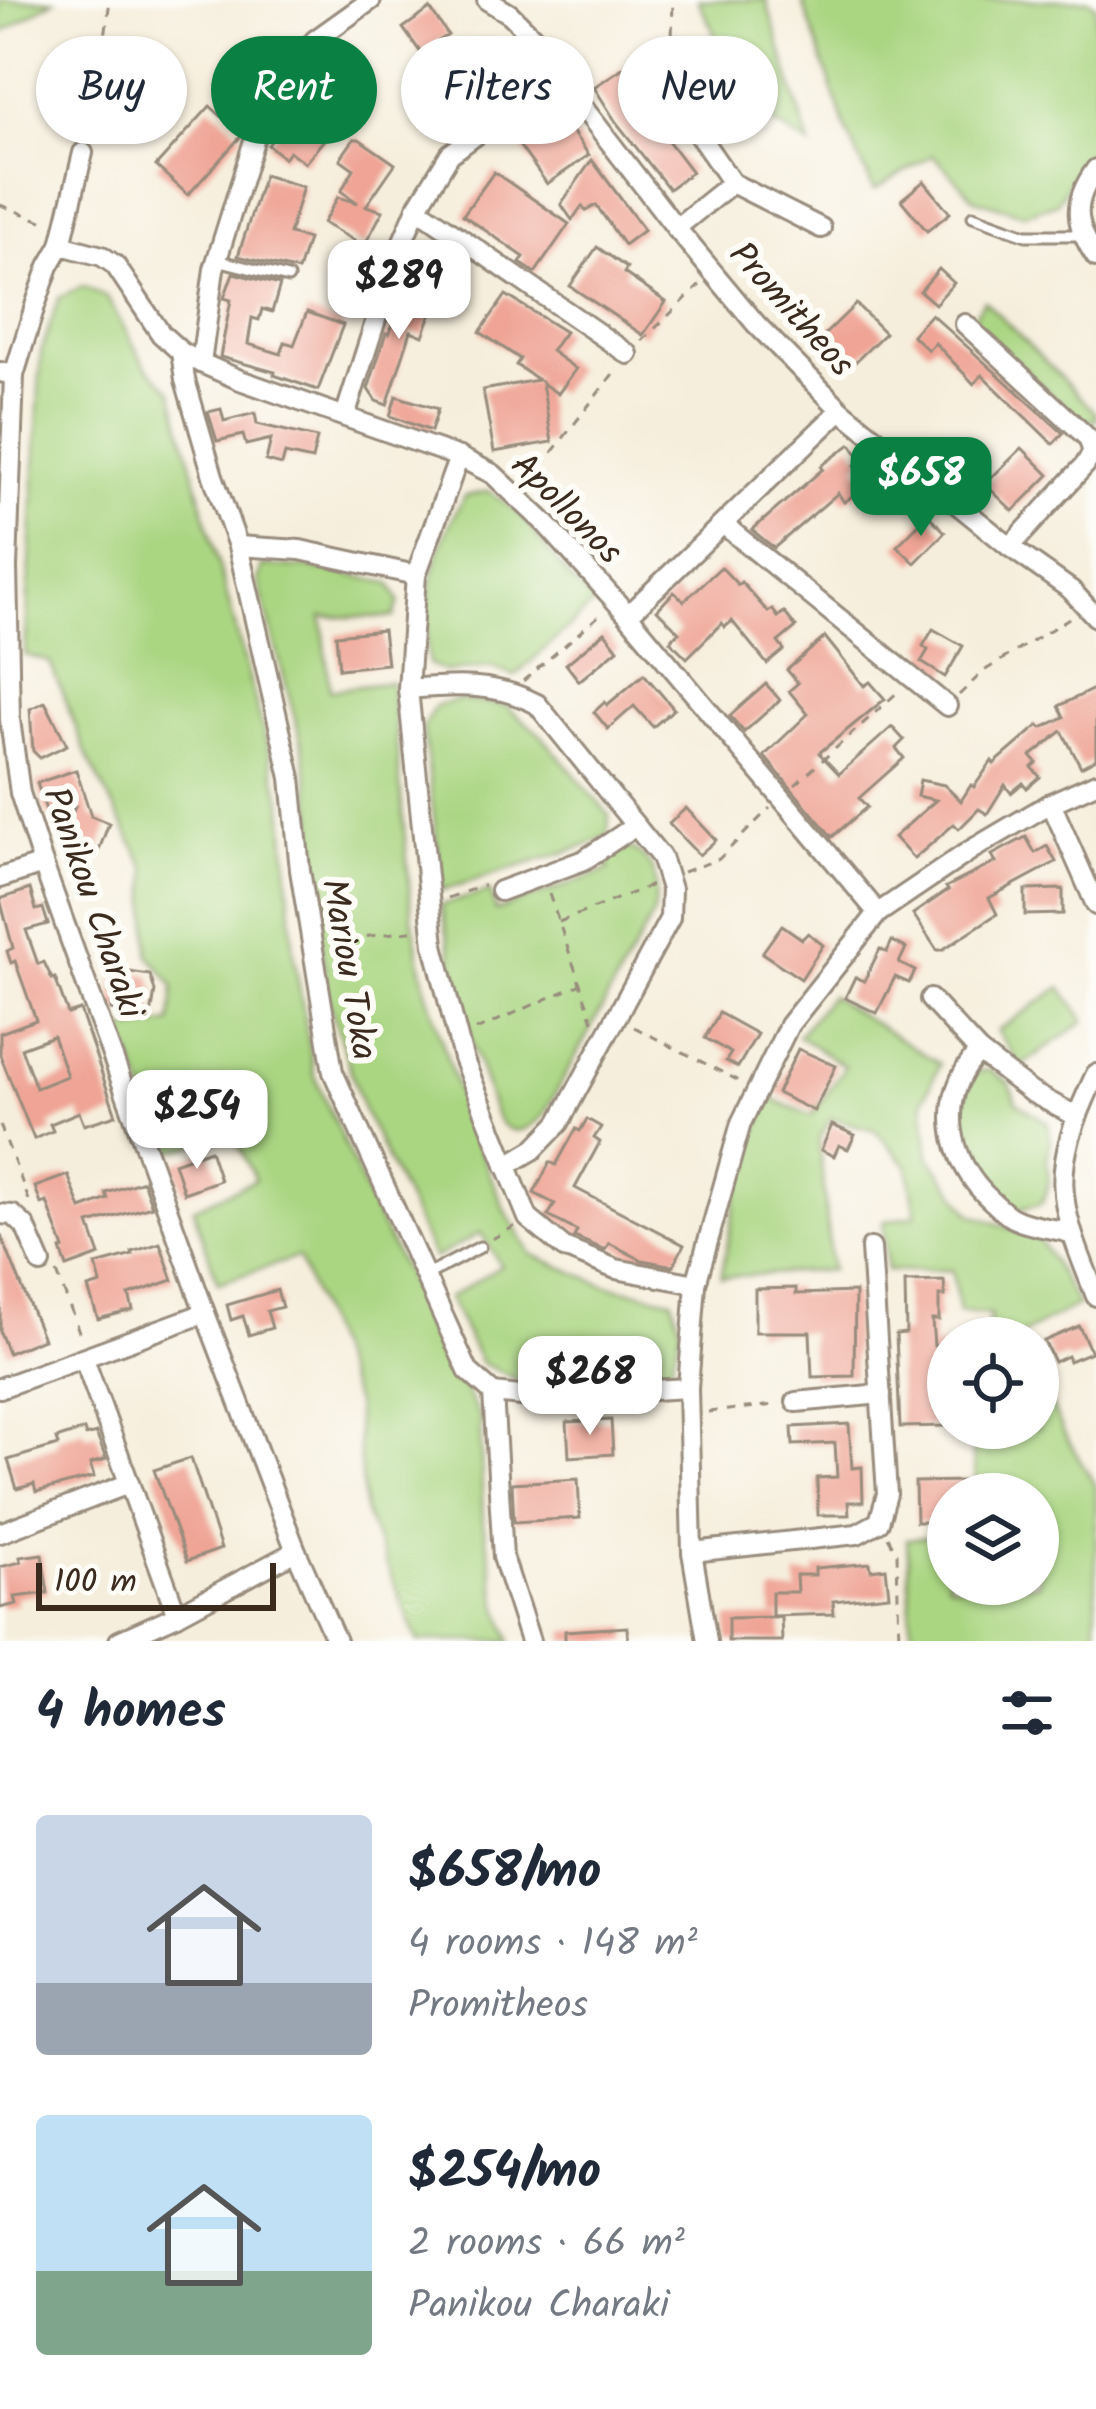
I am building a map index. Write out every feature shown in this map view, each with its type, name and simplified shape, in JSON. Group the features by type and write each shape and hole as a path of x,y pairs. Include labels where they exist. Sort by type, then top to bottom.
{"street":[{"path":"201,363 217,260 256,134 282,76 315,40 371,0"},
{"name":"Promitheos","path":"487,0 532,36"},
{"name":"Promitheos","path":"594,122 756,324 841,410 1010,547 1071,590 1091,612"},
{"path":"345,416 396,257 417,208 450,154 464,144"},
{"path":"705,144 732,183 821,228"},
{"name":"Panikou Charaki","path":"83,152 63,237 7,373 4,566 10,720 20,793 205,1313 296,1551 336,1641"},
{"path":"1096,169 1078,202 1081,235 1096,257"},
{"path":"676,228 732,183"},
{"path":"417,208 628,354"},
{"name":"Apollonos","path":"63,237 116,265 161,334 201,363 493,473 622,608 878,913"},
{"path":"965,324 1088,438 1094,452 1010,547"},
{"name":"Mariou Toka","path":"181,352 213,476 238,546 291,778 300,870 333,1072 468,1371 493,1393"},
{"path":"622,608 724,525 841,410"},
{"path":"459,457 416,575 408,688 434,945 463,1058 528,1218 564,1248 616,1269 696,1284"},
{"path":"724,525 947,706"},
{"path":"238,546 300,550 416,575"},
{"path":"408,688 483,685 514,692 537,704 662,857 669,878 670,918 559,1124 533,1150 506,1166"},
{"path":"707,1641 692,1552 688,1388 696,1284 741,1123 789,1025 878,913 971,850 1051,803 1096,783"},
{"path":"1051,803 1096,905"},
{"path":"500,890 584,860 635,826"},
{"path":"0,878 43,864"},
{"path":"930,999 979,1052 1031,1092 1076,1116"},
{"path":"979,1052 963,1069 954,1091 951,1129 962,1159 978,1189 1012,1219 1070,1232"},
{"path":"1096,1074 1063,1158 1063,1200 1070,1232 1096,1296"},
{"path":"0,1214 13,1215 25,1226 41,1263"},
{"path":"692,1552 857,1534 879,1522 886,1494 871,1248"},
{"path":"0,1388 205,1313"},
{"path":"84,1359 177,1615"},
{"path":"530,1641 503,1557 493,1393 530,1397 688,1388"},
{"path":"796,1402 881,1394"},
{"path":"0,1533 128,1484"},
{"path":"119,1641 296,1551"}],"lane":[{"path":"973,216 1027,235 1081,235"},
{"path":"217,260 288,278"},
{"path":"425,1276 480,1246"}],"path":[{"path":"83,152 94,119 110,0"},
{"path":"672,36 674,0"},
{"path":"0,205 63,237"},
{"path":"517,497 628,354 713,272"},
{"path":"514,692 531,672 622,608"},
{"path":"947,706 984,671 1091,612"},
{"path":"559,922 719,859 913,678"},
{"path":"543,875 601,1046"},
{"path":"430,905 491,882 500,890"},
{"path":"312,944 432,928"},
{"path":"458,1038 581,984"},
{"path":"616,1018 758,1090"},
{"path":"480,1246 528,1218"},
{"path":"719,1411 796,1402"},
{"path":"879,1522 897,1553 899,1641"}],"green space":[{"path":"0,0 54,0 0,34"},
{"path":"698,0 766,0 777,36 716,36"},
{"path":"802,0 1089,0 1096,5 1096,151 1079,166 1057,203 1024,214 975,199 933,155 874,190 847,132"},
{"path":"778,40 810,146 778,126"},
{"path":"83,286 107,298 145,365 172,391 283,805 294,956 314,1074 374,1212 480,1419 483,1523 499,1607 511,1641 418,1641 364,1511 355,1403 298,1257 218,1283 193,1208 255,1180 234,1135 167,1152 122,1031 171,1023 174,986 149,955 147,870 88,758 50,662 25,655 41,352 59,298"},
{"path":"984,300 1096,413 1096,421 1082,423 972,320"},
{"path":"489,491 518,513 594,604 515,676 491,667 446,672 429,664 427,621 438,555 465,496"},
{"path":"262,566 313,568 390,583 399,601 394,617 322,617 330,690 391,682 412,917 426,990 466,1118 505,1210 531,1254 604,1285 672,1299 681,1329 669,1373 527,1384 481,1363 448,1298 501,1266 481,1233 434,1258 362,1107 328,998 316,897 314,817 304,752 258,581"},
{"path":"459,700 506,706 541,735 609,815 608,835 443,890 423,727 435,706"},
{"path":"629,848 651,867 656,895 653,915 543,1116 522,1130 510,1129 494,1112 468,1031 441,905 490,891 496,911 609,870 612,853"},
{"path":"1061,987 1085,1021 1021,1066 997,1031"},
{"path":"830,996 940,1064 923,1101 929,1156 971,1214 1039,1239 1078,1305 1055,1317 959,1312 952,1270 887,1271 883,1222 916,1215 908,1166 875,1130 831,1118 819,1139 831,1270 721,1277 741,1172 770,1098 812,1116 845,1066 798,1036"},
{"path":"990,1070 1010,1084 1016,1102 1048,1123 1049,1182 1042,1203 1017,1210 991,1189 975,1160 964,1127 961,1093 973,1072"},
{"path":"1059,1422 1096,1487 1096,1641 912,1641 907,1539 927,1537 927,1605 1059,1605 1059,1473 975,1473 973,1449 1059,1449"}],"building":[{"path":"430,9 448,35 409,36 403,28"},
{"path":"618,71 618,125 616,122 594,87"},
{"path":"210,106 211,144 234,144 188,195 156,166 176,144 187,144 187,132"},
{"path":"320,144 305,163 289,151 284,158 268,145"},
{"path":"350,144 366,144 395,164 366,206 383,211 364,246 323,223 338,197 358,203 341,191 354,169 340,159"},
{"path":"518,144 581,144 589,155 547,184"},
{"path":"633,144 671,144 692,172 669,189"},
{"path":"592,160 644,230 624,245 596,205 586,211 582,206 572,220 561,204"},
{"path":"494,172 569,224 535,273 520,263 524,257 463,215"},
{"path":"264,175 303,187 289,234 308,239 298,271 238,256"},
{"path":"924,181 950,213 927,231 901,200"},
{"path":"597,247 666,302 643,335 570,286"},
{"path":"939,269 954,283 935,304 920,291"},
{"path":"233,273 280,285 272,312 262,309 259,320 252,318 248,344 281,354 285,342 294,345 307,312 343,325 318,390 220,357 231,300 224,298"},
{"path":"406,289 436,300 423,336 411,331 387,405 376,401 368,389"},
{"path":"506,295 565,332 551,351 576,369 558,394 542,383 552,442 494,452 483,390 538,380 516,365 520,359 480,332"},
{"path":"856,304 885,333 850,367 821,338"},
{"path":"931,314 1063,433 1053,444 982,375 974,384 935,343 928,350 912,335"},
{"path":"396,396 438,409 431,431 390,416"},
{"path":"221,409 224,421 255,413 257,424 317,438 312,460 285,454 282,465 266,461 271,439 246,445 243,435 217,441 208,412"},
{"path":"851,444 862,460 855,465 869,484 844,502 838,493 774,548 752,530 821,466"},
{"path":"1022,448 1049,475 1013,511 985,484"},
{"path":"928,515 945,532 915,563 897,546"},
{"path":"721,567 768,612 772,609 778,617 784,612 796,627 778,642 784,650 767,664 732,621 725,627 722,623 687,658 670,641 679,632 657,610 674,592 684,601"},
{"path":"933,629 963,646 945,677 921,662"},
{"path":"383,630 387,664 339,669 336,635"},
{"path":"605,632 618,649 579,681 566,664"},
{"path":"825,637 864,686 870,682 885,699 819,753 839,774 892,727 904,740 896,748 904,758 859,798 867,807 832,837 764,756 808,714 789,691 798,683 787,670"},
{"path":"644,674 674,709 653,727 634,706 608,729 594,712"},
{"path":"766,684 780,700 744,732 730,716"},
{"path":"1096,688 1096,759 1081,767 1062,731 1031,756 1040,777 1011,793 1005,785 987,814 979,809 959,829 954,824 914,859 894,837 936,800 917,796 920,780 944,785 961,801 992,761 994,764 1039,725 1042,728 1064,717 1059,706"},
{"path":"45,702 67,745 40,758 33,751 30,709"},
{"path":"76,770 91,816 109,823 90,860 69,851 73,840 63,836 75,807 48,816 37,783"},
{"path":"686,808 716,840 699,855 669,824"},
{"path":"1026,837 1035,853 1047,846 1056,862 989,898 997,914 937,950 913,914 946,887 996,862 992,855"},
{"path":"30,889 36,910 43,908 48,924 26,930 38,964 44,962 55,978 68,1014 80,1010 116,1115 84,1125 79,1112 50,1124 53,1131 34,1139 0,1055 0,1033 36,1020 7,951 13,948 0,899","holes":["53,1036 67,1076 36,1088 21,1048"]},
{"path":"1063,889 1063,914 1025,915 1025,890"},
{"path":"782,925 802,939 808,933 823,945 801,979 762,953"},
{"path":"892,941 906,948 899,963 915,971 909,983 895,977 877,1013 845,998 855,977 864,981 880,949 887,952"},
{"path":"129,972 150,975 155,991 151,1016 111,1010 115,977 128,979"},
{"path":"719,1013 757,1034 738,1067 726,1061 731,1053 705,1038"},
{"path":"798,1049 836,1066 814,1111 777,1093"},
{"path":"587,1119 601,1127 594,1138 600,1142 575,1188 684,1245 673,1266 642,1260 609,1243 605,1250 574,1237 577,1231 548,1216 555,1204 534,1193 550,1162 556,1165"},
{"path":"832,1125 855,1135 848,1149 839,1145 834,1156 821,1150"},
{"path":"210,1150 220,1180 184,1193 174,1163"},
{"path":"68,1175 81,1209 108,1199 106,1193 143,1181 152,1206 89,1224 100,1255 67,1267 47,1202 41,1204 35,1187"},
{"path":"1,1235 43,1339 8,1353 0,1332"},
{"path":"160,1243 173,1280 129,1295 133,1310 98,1319 88,1288 101,1284 96,1265"},
{"path":"944,1281 939,1317 927,1317 927,1426 900,1427 896,1334 906,1333 905,1282"},
{"path":"796,1288 796,1294 855,1292 854,1376 812,1377 810,1332 755,1332 755,1289"},
{"path":"277,1290 282,1307 267,1311 272,1328 249,1335 243,1316 231,1320 227,1305"},
{"path":"1079,1326 1091,1352 1069,1361 1067,1356 1059,1360 1059,1335"},
{"path":"611,1420 613,1454 569,1457 567,1422"},
{"path":"849,1424 852,1468 862,1467 863,1502 848,1502 849,1515 818,1515 817,1478 837,1477 835,1443 793,1445 792,1427"},
{"path":"84,1430 86,1436 96,1433 106,1459 90,1464 94,1477 36,1492 34,1484 17,1489 8,1460 58,1445 56,1439"},
{"path":"191,1458 221,1549 187,1561 154,1470"},
{"path":"578,1479 580,1518 514,1522 512,1483"},
{"path":"915,1482 927,1482 927,1522 916,1522"},
{"path":"42,1554 48,1593 15,1597 17,1604 0,1608 0,1567 21,1562 20,1557"},
{"path":"870,1563 871,1570 886,1568 889,1595 833,1601 834,1614 772,1616 772,1592 797,1592 796,1575 815,1575 815,1568"},
{"path":"781,1617 782,1641 728,1641 728,1618"},
{"path":"627,1627 628,1641 565,1641 565,1631"}]}
